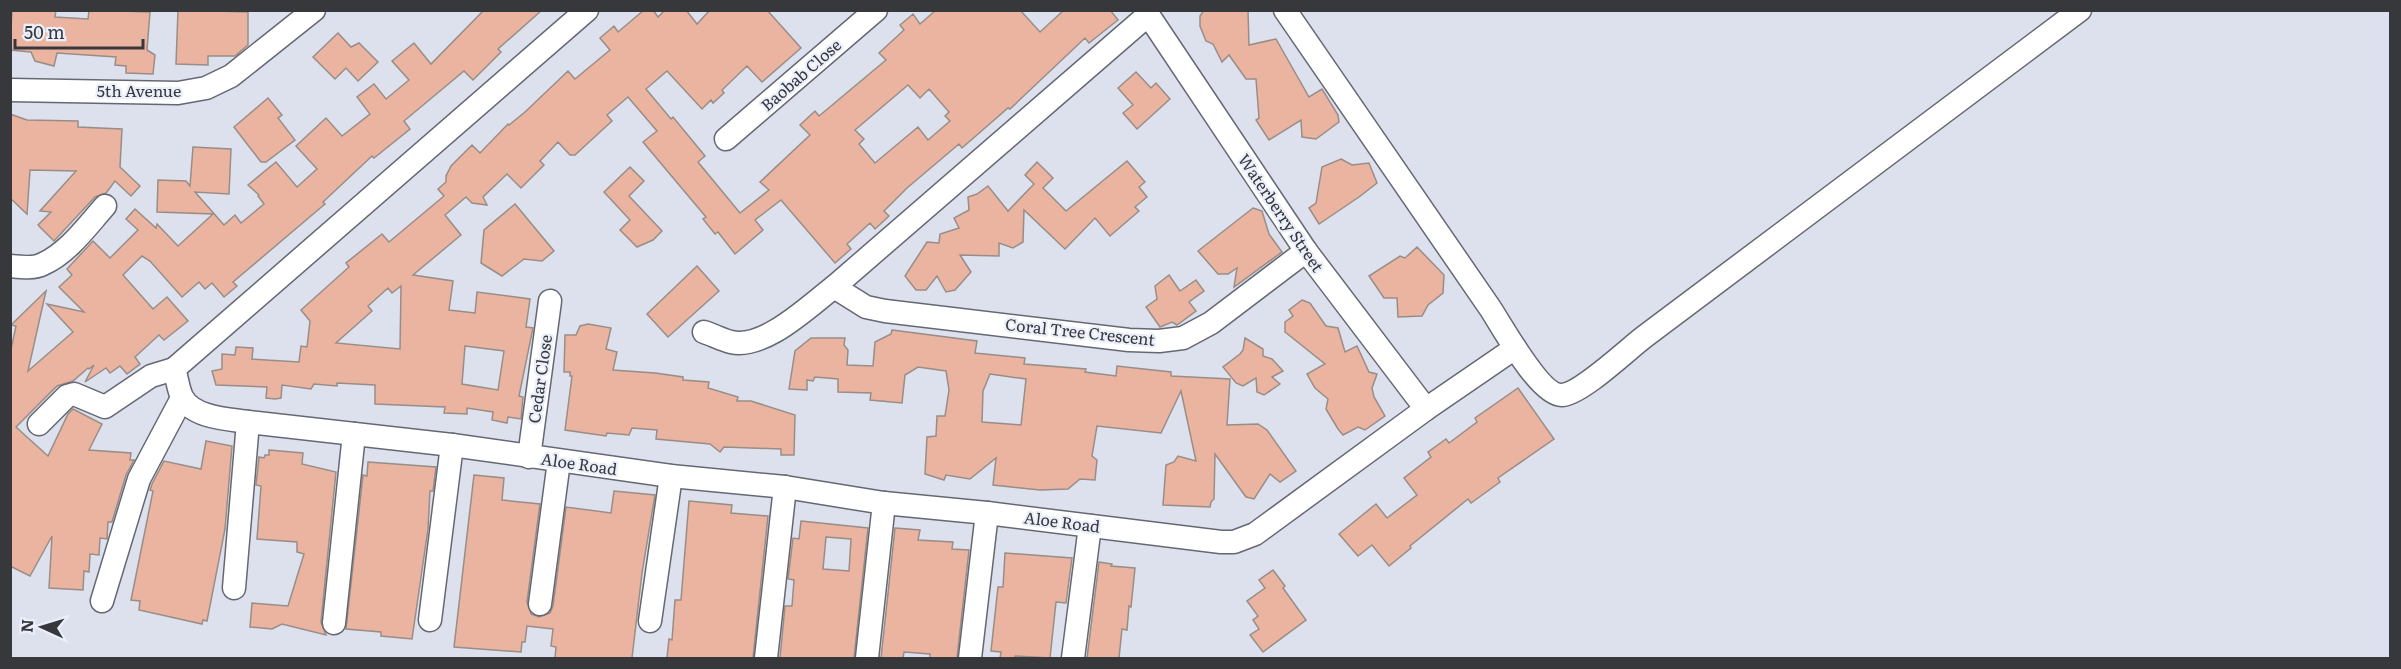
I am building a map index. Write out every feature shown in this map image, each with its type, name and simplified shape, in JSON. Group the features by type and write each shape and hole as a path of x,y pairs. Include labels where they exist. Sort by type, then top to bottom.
{"street":[{"name":"5th Avenue","path":"10,90 178,93 206,88 231,76 314,10"},
{"path":"39,423 67,396 74,394 105,407 152,376 174,369 587,10"},
{"name":"Baobab Close","path":"726,139 876,10"},
{"path":"1285,10 1507,353 1556,394 1569,393 1585,384 1653,329 2080,10"},
{"path":"704,332 733,343 755,340 781,328 834,287 1147,13"},
{"name":"Waterberry Street","path":"1147,13 1306,251 1426,409"},
{"path":"10,266 42,265 68,246 105,206"},
{"name":"Coral Tree Crescent","path":"834,287 866,307 885,311 1129,339 1159,340 1183,338 1211,323 1306,251"},
{"name":"Cedar Close","path":"529,457 550,301"},
{"name":"Aloe Road","path":"182,398 190,406 209,415 248,422 452,445 671,476 785,487 884,503 987,513 1205,542 1234,542 1255,534 1507,353"},
{"path":"102,601 139,478 182,398 174,369"},
{"path":"234,588 248,422"},
{"path":"334,623 354,434"},
{"path":"429,620 452,445"},
{"path":"540,604 559,461"},
{"path":"650,621 671,476"},
{"path":"766,658 785,487"},
{"path":"867,658 884,503"},
{"path":"970,658 987,513"},
{"path":"1073,658 1090,526"}],"building":[{"path":"12,10 56,10 55,17 88,19 89,10 150,12 147,50 155,55 153,74 126,73 126,66 115,65 116,57 57,53 54,66 35,61 31,52 10,50"},
{"path":"178,10 248,12 248,45 235,56 208,56 208,65 176,64"},
{"path":"484,10 542,10 498,49 501,52 473,80 464,71 404,121 410,129 374,158 372,156 323,202 325,204 233,282 237,286 224,297 212,283 205,289 199,282 182,297 150,261 142,256 123,275 153,309 167,297 188,321 164,340 159,335 135,357 140,364 127,374 120,366 110,373 106,368 85,382 94,365 73,381 57,386 16,427 48,456 68,414 73,409 102,424 89,450 131,453 130,460 134,460 126,475 112,522 108,522 107,539 100,538 99,555 90,554 89,572 84,571 83,590 49,588 52,536 30,576 10,566 10,354 16,326 11,325 46,291 28,371 73,332 47,304 84,312 59,287 72,275 67,269 93,241 110,258 138,230 126,219 135,209 156,228 157,224 178,246 213,214 157,212 158,180 186,181 190,186 193,147 231,149 229,194 195,192 224,225 235,215 241,223 264,204 259,195 248,185 276,162 297,187 317,169 296,146 326,118 342,136 370,114 357,97 374,84 386,99 409,80 392,61 414,43 431,64"},
{"path":"644,10 653,10 658,17 665,10 686,10 697,24 710,10 767,10 801,48 762,82 747,66 722,90 724,93 713,103 711,100 702,109 667,71 646,89 705,156 698,162 740,213 769,190 760,182 810,135 800,125 815,111 819,116 886,60 879,53 904,30 900,25 913,14 920,24 936,10 1020,10 1040,32 1064,10 1110,10 1118,20 1089,43 1085,38 1010,109 1008,108 962,148 959,144 907,188 884,211 889,216 875,229 870,223 847,244 851,249 835,263 781,200 755,220 763,230 735,254 718,232 715,234 703,219 706,217 643,142 657,131 628,97 607,115 612,121 575,155 570,155 558,142 540,161 544,165 521,188 507,174 483,197 487,205 472,203 466,197 445,215 461,235 413,275 453,281 449,310 475,313 477,292 530,299 526,327 533,328 519,396 523,397 521,419 508,417 507,423 492,420 493,412 467,408 467,414 444,413 445,407 375,404 375,385 314,384 311,389 282,385 281,398 275,399 266,398 267,387 216,385 212,371 222,369 222,354 235,355 236,347 253,348 252,359 299,362 301,346 307,347 310,321 301,310 349,267 346,263 382,234 389,242 444,196 438,189 446,182 451,166 472,145 480,153 508,124 525,112 568,71 575,79 610,50 600,38 614,26 618,32","holes":["908,85 920,98 929,89 949,112 945,116 950,121 928,140 918,127 875,163 859,144 864,139 855,130","401,286 400,349 336,343 372,311 368,306 388,288 392,293","465,346 504,351 498,390 462,384"]},
{"path":"1204,10 1248,10 1249,45 1276,39 1309,97 1322,89 1338,115 1339,122 1316,139 1302,137 1301,120 1269,140 1256,120 1259,118 1256,79 1246,79 1229,55 1222,62 1213,44 1206,41 1200,26 1200,16"},
{"path":"338,33 351,47 359,43 378,62 358,81 346,68 335,79 313,57"},
{"path":"1136,72 1151,88 1156,83 1170,99 1137,129 1123,113 1133,105 1118,88"},
{"path":"268,98 282,115 278,118 295,140 266,162 261,162 234,127"},
{"path":"10,114 27,120 78,121 78,127 122,129 120,167 140,186 131,196 115,181 106,193 95,197 54,241 38,225 51,212 40,211 76,171 30,170 27,214 10,198"},
{"path":"1341,159 1352,165 1369,163 1377,183 1319,224 1309,208 1316,203 1322,167"},
{"path":"1127,161 1145,182 1139,187 1147,197 1135,207 1139,211 1110,236 1095,218 1065,249 1024,210 1023,242 1013,248 999,243 999,256 960,255 971,272 955,290 946,292 937,276 926,290 916,290 905,276 927,242 939,243 940,234 959,228 954,218 969,210 968,197 988,186 1008,211 1034,184 1025,175 1037,162 1053,178 1043,188 1066,211"},
{"path":"630,167 644,181 629,196 662,231 653,240 637,247 620,230 630,220 604,192"},
{"path":"515,204 554,251 542,261 524,259 502,276 481,263 484,230"},
{"path":"1253,208 1262,211 1269,234 1282,252 1234,287 1237,268 1228,274 1218,274 1198,251"},
{"path":"1417,247 1444,275 1443,293 1428,305 1422,316 1398,317 1397,298 1384,298 1369,276 1400,256 1405,258"},
{"path":"697,266 719,291 668,337 647,314"},
{"path":"1169,275 1180,291 1196,280 1204,291 1189,302 1196,311 1177,325 1172,322 1160,327 1146,307 1157,299 1155,286"},
{"path":"1302,300 1310,303 1326,326 1338,328 1345,352 1357,346 1369,372 1377,374 1372,388 1374,397 1385,416 1365,430 1358,427 1343,435 1338,429 1326,409 1328,399 1315,388 1307,374 1325,364 1285,332 1285,322 1293,316 1289,310"},
{"path":"588,324 611,328 606,349 617,352 613,370 655,373 683,377 683,380 709,382 708,388 738,397 737,401 751,401 795,415 794,455 781,455 781,449 724,447 720,452 710,444 656,439 657,430 632,428 629,435 607,433 606,436 565,430 572,376 570,372 564,372 565,335 576,335 580,326"},
{"path":"892,330 977,341 975,353 1025,358 1024,364 1086,369 1085,372 1116,376 1117,366 1171,372 1171,376 1230,379 1227,425 1258,424 1267,430 1296,471 1280,482 1270,474 1254,499 1246,497 1215,454 1214,499 1210,507 1163,505 1166,465 1174,462 1178,456 1196,461 1181,391 1161,433 1097,426 1092,456 1097,460 1095,480 1080,479 1068,489 1040,490 993,485 996,458 970,479 946,475 944,480 925,474 927,437 936,436 937,416 945,416 949,390 946,371 918,367 905,375 902,403 870,400 871,393 838,392 838,379 815,377 813,381 807,380 807,390 789,389 795,351 811,338 845,338 844,345 848,350 847,365 873,366 875,342 891,334","holes":["990,374 1026,379 1021,425 982,422 983,391"]},
{"path":"1245,338 1263,349 1263,356 1272,359 1283,371 1272,377 1280,384 1264,395 1257,392 1256,378 1243,386 1236,383 1223,367 1240,354"},
{"path":"1518,388 1554,439 1498,478 1500,482 1471,503 1468,499 1389,566 1372,545 1358,556 1339,534 1376,504 1387,518 1417,495 1404,478 1431,457 1428,452 1446,439 1449,443 1477,422 1475,418"},
{"path":"206,441 232,446 225,529 207,621 203,620 202,624 139,610 140,601 131,600 153,491 150,490 152,484 164,461 201,469"},
{"path":"269,450 303,453 302,464 336,472 321,622 326,635 282,624 272,629 250,627 252,603 288,606 304,554 297,552 297,542 257,539 261,486 256,485 259,457 264,458 265,455 269,455"},
{"path":"368,462 436,467 433,491 430,491 428,529 412,639 381,636 381,632 346,629 363,475 367,476"},
{"path":"474,475 504,478 502,500 540,504 527,602 531,614 539,617 550,613 553,606 566,507 611,513 614,491 655,495 642,573 632,658 555,658 556,647 551,646 553,629 527,626 521,652 454,647"},
{"path":"689,501 732,505 731,513 768,516 753,658 667,658 669,639 672,640 675,600 681,600"},
{"path":"801,521 868,528 854,658 780,658 785,606 792,606 794,580 788,579 793,538 799,539","holes":["826,537 851,539 849,571 823,569"]},
{"path":"895,528 920,530 918,540 953,542 952,549 969,550 957,658 930,658 930,654 904,652 903,658 881,658"},
{"path":"1005,553 1072,558 1066,603 1056,602 1050,658 1015,656 1015,658 1000,658 1001,652 991,651 998,587 1003,587"},
{"path":"1099,562 1112,564 1111,566 1135,568 1127,630 1122,629 1119,658 1087,658"},
{"path":"1273,570 1306,620 1263,652 1250,635 1259,629 1253,620 1258,616 1247,601 1265,588 1259,580"}]}
